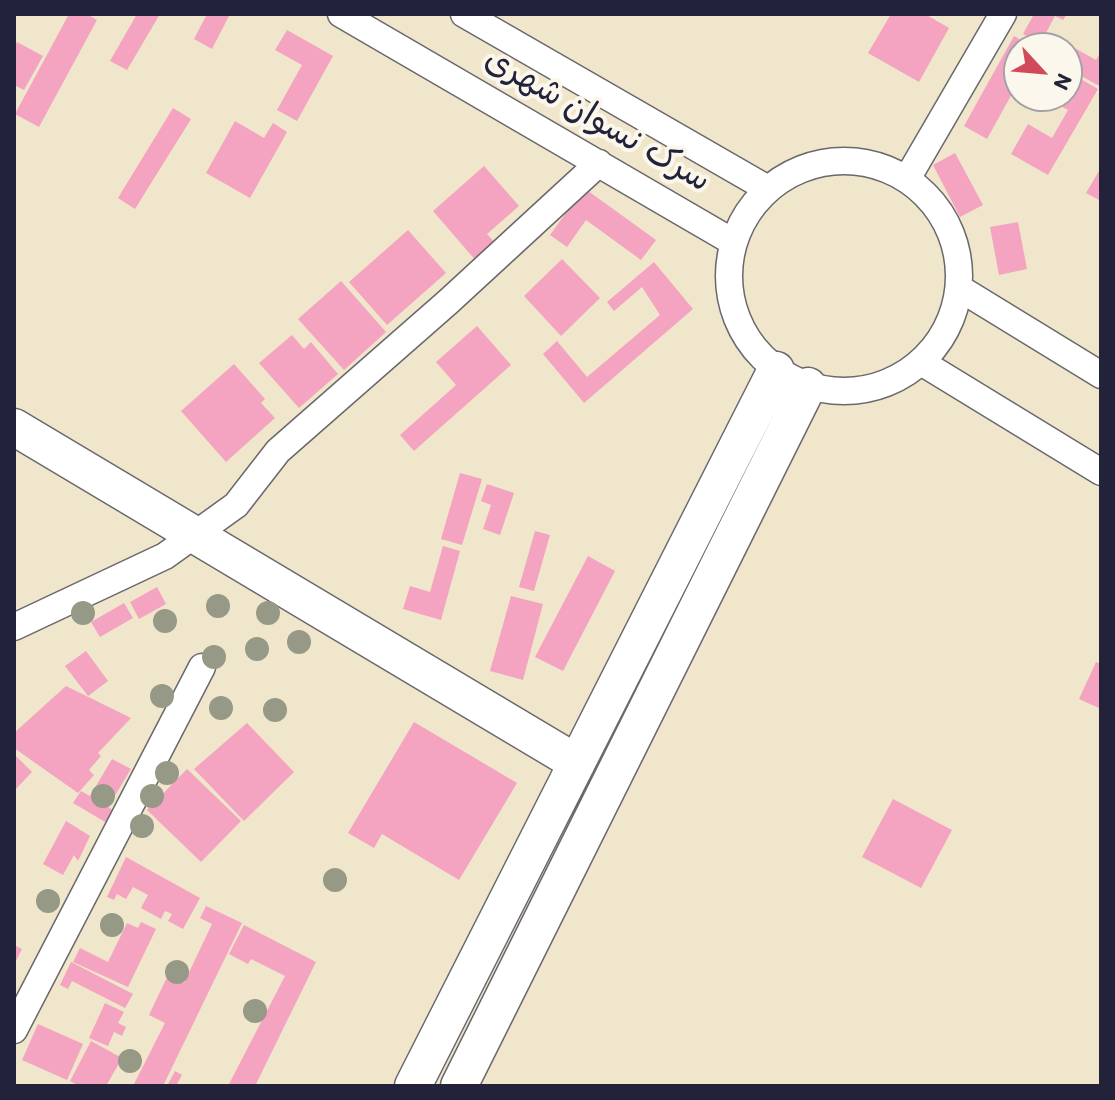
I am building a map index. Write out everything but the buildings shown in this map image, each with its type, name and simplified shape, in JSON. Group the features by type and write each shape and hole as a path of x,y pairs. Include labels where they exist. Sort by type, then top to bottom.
{"street":[{"name":"سرک نسوان شهری","path":"341,14 733,242"},
{"name":"سرک نسوان شهری","path":"464,14 768,189"},
{"path":"907,179 1003,14"},
{"path":"827,161 861,161 892,170 907,179 937,206 951,231 959,259 959,288 946,329 921,362 896,379 868,390 838,392 808,386 776,370 751,345 734,313 728,277 733,242 747,213 768,189 796,170 827,161"},
{"path":"14,627 165,556 236,505 278,451 448,302 599,163"},
{"path":"959,288 1099,369"},
{"path":"921,362 1101,472"},
{"path":"413,1086 776,370"},
{"path":"459,1086 808,386"},
{"path":"14,427 577,763"},
{"path":"14,1030 202,667"}]}
